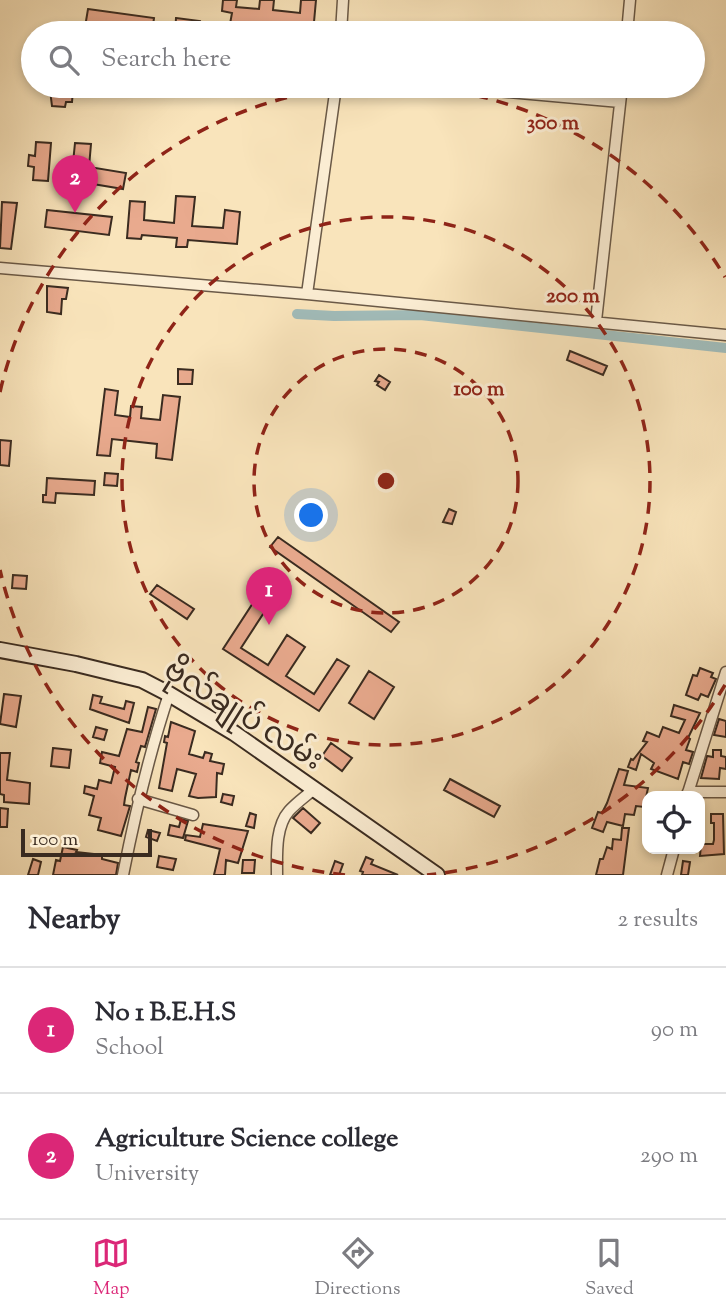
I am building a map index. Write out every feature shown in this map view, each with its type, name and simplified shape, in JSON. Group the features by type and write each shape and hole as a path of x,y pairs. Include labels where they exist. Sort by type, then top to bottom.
{"main road":[{"name":"ဗိုလ်ချုပ် လမ်း","path":"0,650 142,680 234,733 437,875"}],"street":[{"path":"342,21 343,0"},
{"path":"628,21 630,0"},
{"path":"307,294 334,98"},
{"path":"575,98 620,102"},
{"path":"596,321 620,98"},
{"path":"0,268 307,294 726,335"},
{"path":"689,791 726,672"},
{"path":"123,875 138,799 169,694"},
{"path":"277,875 280,830 285,817 314,789"},
{"path":"705,793 726,792"},
{"path":"138,799 193,815"},
{"path":"667,875 673,854"}],"building":[{"path":"223,0 237,0 236,7 259,9 260,0 274,0 273,10 300,13 301,0 316,0 314,21 231,21 232,13 222,11"},
{"path":"88,9 154,18 154,21 86,21"},
{"path":"176,18 200,21 176,21"},
{"path":"51,98 72,98 72,102 66,102 65,107 52,106"},
{"path":"36,142 51,143 48,181 33,180 34,167 28,166 29,155 35,156"},
{"path":"75,143 91,144 89,167 126,173 123,189 71,183"},
{"path":"176,196 195,197 192,226 223,228 225,210 240,212 237,244 188,240 187,247 176,247 177,238 142,235 141,239 127,238 130,201 145,202 144,220 174,223"},
{"path":"2,202 17,203 11,249 0,248"},
{"path":"47,210 112,217 109,235 45,227"},
{"path":"47,286 68,288 66,299 62,299 61,314 47,312"},
{"path":"570,351 607,366 603,375 567,360"},
{"path":"178,369 193,370 192,384 178,384"},
{"path":"379,375 390,382 385,390 375,381"},
{"path":"105,389 118,391 115,415 130,417 131,406 142,407 141,418 160,420 163,395 180,397 172,460 156,458 157,444 112,439 110,456 97,455"},
{"path":"0,440 11,441 9,466 0,465"},
{"path":"105,473 118,474 117,486 104,485"},
{"path":"47,478 95,481 94,495 56,493 55,503 43,502"},
{"path":"449,509 456,512 452,524 443,522"},
{"path":"278,537 399,622 391,632 270,547"},
{"path":"13,575 27,576 26,589 12,588"},
{"path":"157,585 194,609 187,619 150,594"},
{"path":"253,603 265,611 241,648 268,665 287,635 305,647 286,676 314,694 337,659 349,666 319,711 223,649"},
{"path":"700,668 713,673 711,677 716,679 708,697 701,694 698,700 686,695 693,675 697,676"},
{"path":"369,671 394,687 374,719 349,703"},
{"path":"4,694 21,696 16,727 0,724"},
{"path":"93,695 102,697 100,703 124,709 126,701 134,703 129,723 90,709"},
{"path":"674,705 700,713 688,738 690,739 686,750 693,752 689,764 683,762 678,779 651,769 654,763 641,754 636,770 628,767 631,759 633,760 647,742 643,741 647,732 659,737 663,727 679,733 685,720 671,716"},
{"path":"148,707 156,709 145,747 141,746 136,762 139,763 137,772 131,770 124,805 130,806 121,836 98,830 101,818 89,815 94,796 84,793 85,786 97,789 99,780 111,783 115,767 100,763 102,752 119,756 127,729 142,732"},
{"path":"719,719 726,721 726,737 714,735"},
{"path":"171,722 195,731 189,754 203,758 205,752 212,754 210,761 224,764 222,774 217,773 216,797 189,796 196,774 177,769 172,791 159,788 167,743 164,742 165,736 168,737"},
{"path":"96,727 107,730 104,740 93,737"},
{"path":"331,743 352,758 342,771 322,756"},
{"path":"53,748 71,750 69,768 51,766"},
{"path":"713,750 721,750 721,756 726,757 726,769 720,768 719,779 701,778 707,756 713,757"},
{"path":"0,753 10,753 7,780 30,783 29,804 4,802 4,795 0,794"},
{"path":"619,769 628,771 624,785 648,788 647,791 642,791 642,807 636,806 634,815 625,814 623,826 607,822 603,832 592,828 598,812 602,813"},
{"path":"450,779 500,806 494,817 444,790"},
{"path":"223,794 234,796 232,805 221,802"},
{"path":"0,808 8,809 7,827 0,827"},
{"path":"303,808 320,823 311,833 293,818"},
{"path":"250,813 256,815 254,828 246,826"},
{"path":"711,814 723,814 724,854 700,856 705,854 705,844 713,844 714,823 711,823"},
{"path":"181,819 188,821 183,838 168,835 170,825 179,827"},
{"path":"203,824 248,831 238,863 226,860 225,875 214,875 220,849 185,840 186,835 200,837"},
{"path":"622,828 629,828 623,875 596,875 600,859 603,859 607,847 612,849 613,839 621,840"},
{"path":"148,830 160,833 157,841 146,837"},
{"path":"63,847 77,850 76,852 102,855 102,859 118,863 116,875 53,875 56,860 60,861"},
{"path":"159,856 176,859 173,870 157,867"},
{"path":"366,857 373,860 371,864 398,875 362,875 363,872 360,871"},
{"path":"33,859 41,862 38,875 28,875"},
{"path":"243,860 255,860 254,873 242,873"},
{"path":"335,861 343,864 339,875 330,875"},
{"path":"683,861 690,862 688,875 681,875"}],"waterway":[{"path":"297,314 420,315 726,348"}],"place":[{"name":"Agriculture Science college","path":"75,213"},
{"name":"No 1 B.E.H.S","path":"269,625"}]}
